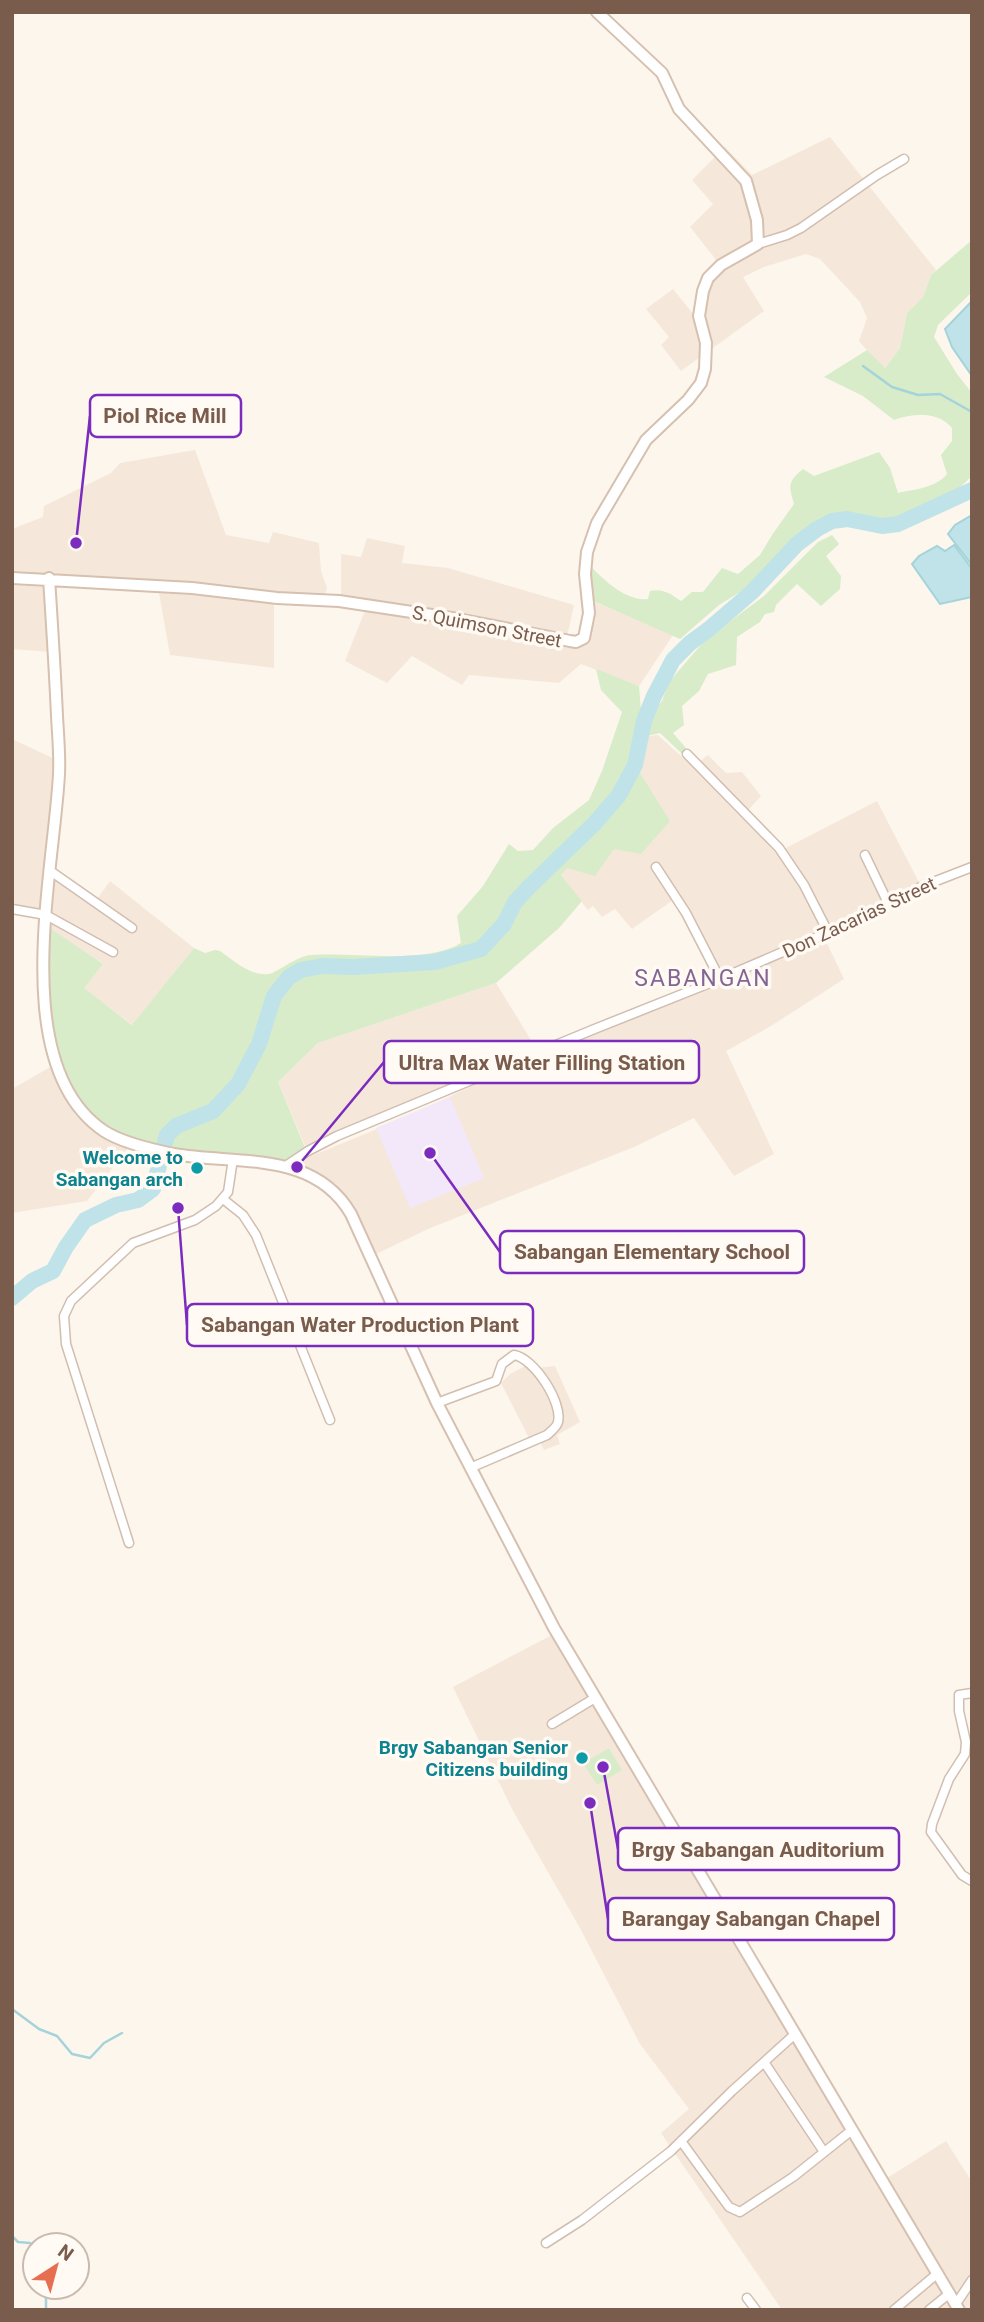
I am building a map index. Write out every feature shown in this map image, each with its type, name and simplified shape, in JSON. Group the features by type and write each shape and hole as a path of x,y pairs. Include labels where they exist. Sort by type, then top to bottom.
{"street":[{"path":"597,12 662,73 679,109 746,181 757,220 758,244 801,228 904,159"},
{"name":"S. Quimson Street","path":"12,578 49,578 353,603 580,641 586,634 588,625 589,606 584,573 587,552 597,523 646,440 688,400 701,383 706,352 699,316 706,282 720,265 758,244"},
{"path":"49,578 60,771 46,915 44,983 47,1023 55,1065 61,1079 77,1105 103,1130 122,1139 174,1154 284,1167 320,1180 334,1190 346,1206 437,1403 554,1628 957,2307"},
{"path":"687,754 779,848 804,885 828,932"},
{"path":"865,855 888,903"},
{"path":"656,867 686,913 720,979"},
{"name":"Don Zacarias Street","path":"284,1167 337,1136 720,979 828,932 923,886 972,867"},
{"path":"50,870 132,928"},
{"path":"12,909 46,915 113,952"},
{"path":"129,1543 66,1344 64,1316 77,1295 133,1243 195,1220 216,1206 230,1185 233,1159"},
{"path":"223,1199 243,1215 256,1235 330,1420"},
{"path":"437,1403 496,1381 502,1364 514,1355 524,1358 540,1373 557,1410 558,1423 554,1430 470,1468"},
{"path":"972,1693 959,1695 958,1711 966,1742 965,1754 945,1789 931,1832 962,1875 972,1881"},
{"path":"552,1724 595,1698"},
{"path":"546,2242 582,2220 681,2141 795,2034"},
{"path":"764,2062 824,2152"},
{"path":"681,2141 729,2207 740,2212 793,2177 852,2130"},
{"path":"894,2310 938,2273"},
{"path":"957,2307 972,2280"},
{"path":"929,2310 950,2293"},
{"path":"747,2298 756,2310"}],"shaded area":[{"path":"830,137 936,270 931,275 923,297 907,313 900,348 884,369 859,341 867,318 860,302 820,259 806,254 764,267 743,277 764,311 681,371 661,345 669,337 646,309 673,289 698,320 705,316 710,282 721,266 690,227 713,204 692,180 725,147 752,175"},
{"path":"195,450 226,535 269,543 273,532 319,543 321,571 327,588 324,598 12,578 12,529 43,517 44,506 111,473 120,463"},
{"path":"367,538 405,546 402,563 448,568 574,605 567,637 341,599 341,554 361,557"},
{"path":"12,585 48,587 52,652 12,649"},
{"path":"159,593 274,600 274,668 170,655"},
{"path":"580,596 673,635 639,686 581,664 559,683 469,675 462,685 412,656 387,683 345,661 366,608 578,643 583,615"},
{"path":"658,735 693,767 708,755 726,773 742,772 761,796 742,817 776,853 877,801 925,894 824,937 844,979 726,1051 774,1154 734,1176 694,1118 634,1147 428,1229 366,1259 345,1216 324,1188 288,1170 299,1161 416,1113 525,1060 308,1153 278,1082 318,1043 496,983 539,1053 715,982 673,900 632,929 615,909 602,917 593,906 588,910 561,875 635,765 643,737"},
{"path":"12,739 57,760 49,870 95,902 110,881 194,948 133,1025 83,988 103,964 43,924 44,913 12,910"},
{"path":"52,1066 60,1091 76,1116 99,1134 128,1148 87,1201 12,1213 12,1089"},
{"path":"450,1097 484,1178 410,1208 376,1128"},
{"path":"531,1363 537,1368 555,1366 580,1422 557,1435 560,1444 544,1450 538,1437 530,1440 501,1383 510,1374"},
{"path":"552,1635 885,2196 879,2183 946,2141 972,2182 972,2272 950,2303 951,2305 972,2292 972,2310 782,2310 661,2133 689,2109 640,2044 581,1930 512,1809 453,1687"}],"green space":[{"path":"972,240 972,292 938,325 934,337 972,393 972,476 956,491 935,501 899,525 862,515 848,515 829,518 811,526 791,540 761,579 719,605 680,639 584,597 587,562 614,588 640,599 648,599 650,591 659,590 681,601 692,592 703,592 722,568 738,574 760,555 794,504 791,485 794,477 803,469 814,476 879,452 890,468 898,493 925,487 942,479 947,474 941,455 952,441 952,428 946,422 925,415 894,420 863,396 824,377 867,350 885,368 900,348 907,313 923,297 931,275"},
{"path":"832,535 839,544 826,556 841,576 840,589 821,606 797,584 776,605 774,612 765,614 760,622 737,637 736,665 708,674 699,691 682,706 684,725 673,733 699,763 695,766 660,733 643,737 635,765 670,821 641,854 614,849 595,876 567,868 561,875 582,901 559,928 496,983 318,1043 278,1082 306,1150 277,1168 124,1143 82,1116 50,1035 47,926 103,964 84,988 132,1025 194,948 205,953 220,951 248,970 268,974 299,958 312,955 410,956 446,950 461,943 457,916 483,886 509,844 518,851 533,850 553,828 589,800 622,712 601,690 596,669 639,686 643,734 648,718 662,701 669,682 705,640 764,596 818,542"},
{"path":"609,1748 622,1770 597,1785 583,1763"}],"water":[{"path":"972,301 972,376 952,347 945,329"},
{"path":"972,515 972,565 948,534 955,525"},
{"path":"954,545 972,569 972,597 940,604 912,564 919,556 937,546 945,551"}],"waterway":[{"path":"863,366 892,387 918,395 940,394 972,412"},
{"path":"12,1298 32,1281 53,1271 85,1220 116,1205 138,1200 153,1189 167,1135 176,1126 213,1111 238,1084 259,1044 274,996 289,977 301,970 322,966 354,967 435,962 481,949 504,924 515,902 595,823 619,795 635,765 644,721 673,660 752,592 797,544 832,521 847,519 882,526 898,524 972,490"},
{"path":"12,2009 39,2029 57,2036 72,2054 90,2058 104,2043 122,2033"},
{"path":"12,2236 21,2242"},
{"path":"46,2301 46,2310"}],"place":[{"name":"Piol Rice Mill","path":"76,543"},
{"name":"Sabangan Elementary School","path":"430,1153"},
{"name":"Ultra Max Water Filling Station","path":"297,1167"},
{"name":"Welcome to Sabangan arch","path":"197,1168"},
{"name":"Sabangan Water Production Plant","path":"178,1208"},
{"name":"Brgy Sabangan Senior Citizens building","path":"582,1758"},
{"name":"Brgy Sabangan Auditorium","path":"603,1767"},
{"name":"Barangay Sabangan Chapel","path":"590,1803"}],"district":[{"name":"SABANGAN","path":"703,978"}]}
